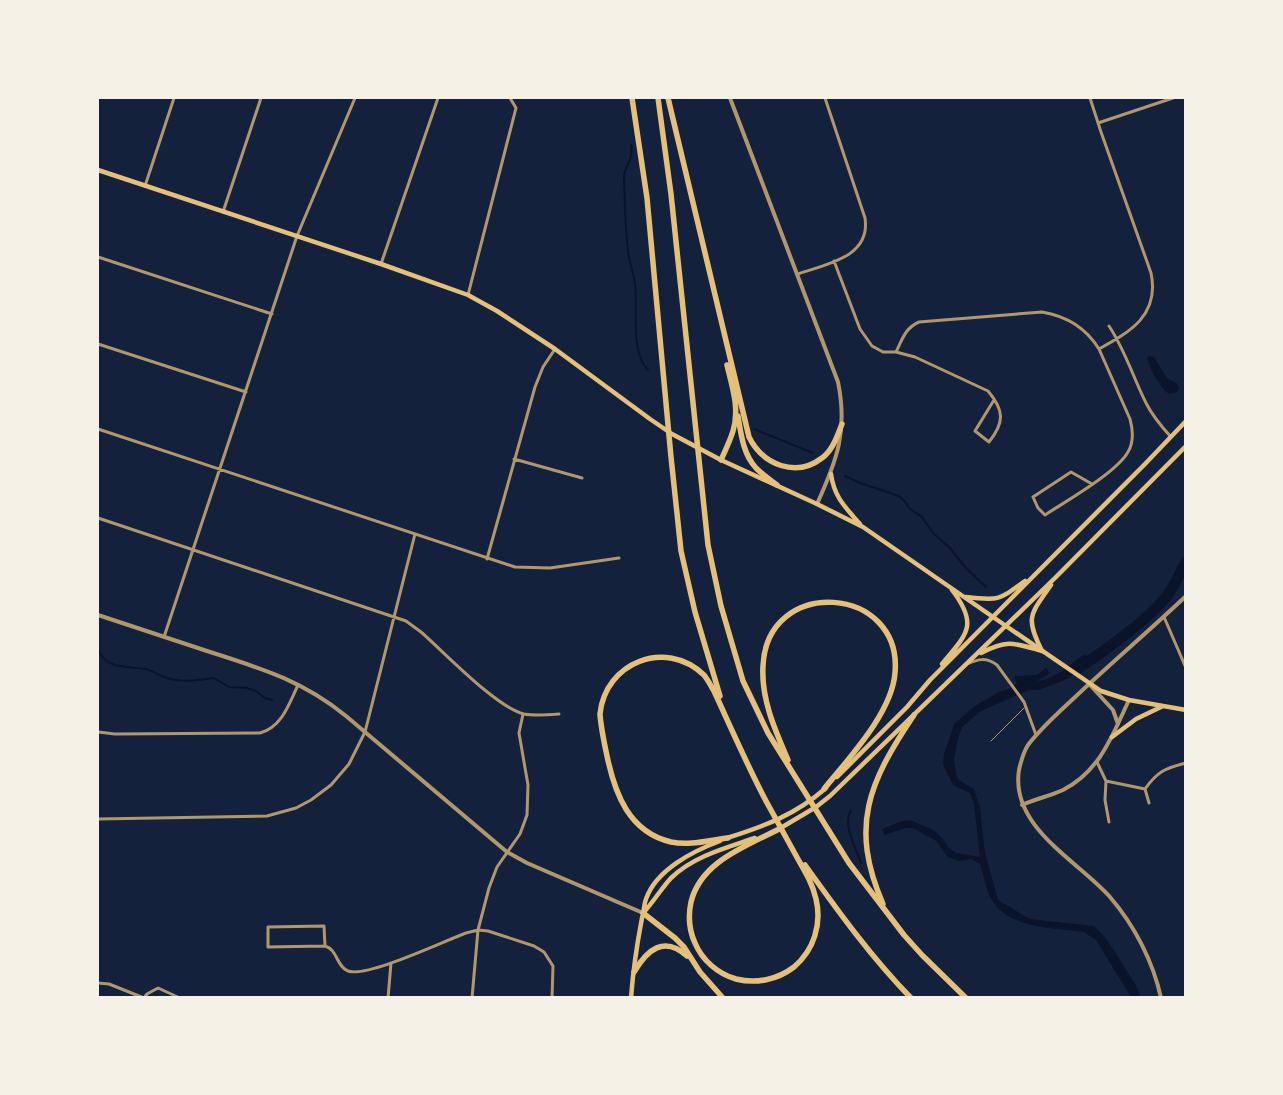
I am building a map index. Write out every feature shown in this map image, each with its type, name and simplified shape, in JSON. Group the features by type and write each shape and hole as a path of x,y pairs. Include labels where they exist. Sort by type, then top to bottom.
{"highway":[{"path":"632,98 647,198 677,518 687,581 727,720"},
{"path":"658,98 672,194 704,516 713,572 732,646 748,694 796,781 849,863 886,913 922,955 966,998"},
{"path":"668,98 749,438 759,452 773,464 797,468 807,466 822,458 828,452 842,424"},
{"path":"713,289 744,446 747,455 756,467 777,486"},
{"path":"720,460 733,432 736,408"},
{"path":"796,781 776,731 766,698 763,667 766,644 779,624 798,609 819,602 844,603 868,613 877,621 885,632 894,652 895,673 889,697 873,726 861,744 824,788"},
{"path":"728,838 691,843 671,842 651,834 636,823 625,809 615,787 603,738 600,714 608,688 619,674 632,665 650,658 666,657 686,663 706,677 765,799 789,842 813,887 818,920 816,932 807,953 799,962 790,969 761,981 731,977 711,965 693,940 689,918 692,896 701,878 716,864 781,828"},
{"path":"886,913 869,864 866,839 867,817 870,798 880,771 894,744 914,715"},
{"path":"789,842 855,933 910,998"},
{"path":"644,913 684,947 705,978 723,998"},
{"path":"634,972 646,954 658,947 673,947 681,950 693,962"}],"main road":[{"path":"98,170 381,264 468,295 497,311 555,349 650,419 678,437 720,460 863,527 1088,683 1109,694 1129,700 1186,710"},
{"path":"930,680 1186,421"},
{"path":"644,913 671,879 693,862 781,828 816,807 830,796 1056,577 1186,446"},
{"path":"830,474 837,498 863,527"},
{"path":"965,597 988,600 1001,598 1034,575"},
{"path":"1042,651 1032,630 1032,617 1034,610 1056,577"},
{"path":"631,998 638,940 646,898 656,883 674,864 704,847 760,828 778,820 811,800 907,707 958,644 967,625 966,611 963,604 948,585"},
{"path":"976,655 1002,643 1017,644 1042,651"},
{"path":"1112,737 1136,719 1162,707"}],"street":[{"path":"145,186 174,98"},
{"path":"223,212 261,98"},
{"path":"164,637 297,236 355,98"},
{"path":"381,264 438,98"},
{"path":"468,295 516,108 510,98"},
{"path":"730,98 838,382 843,411 839,446 830,474 817,504"},
{"path":"798,274 846,256 859,247 863,241 866,228 825,98"},
{"path":"1090,98 1147,262 1153,290 1147,311 1136,326 1099,349"},
{"path":"1098,123 1173,98"},
{"path":"98,257 272,314"},
{"path":"834,261 864,336 877,349 883,352 896,352 915,357 983,388 994,400 1001,421 1000,428 989,442 975,431 994,400"},
{"path":"896,352 905,333 913,324 919,322 1028,312 1054,314 1067,319 1086,333 1099,349 1126,406 1133,429 1129,451 1122,461 1092,484 1044,516 1033,497 1071,472 1092,484"},
{"path":"1109,326 1117,339 1146,403 1161,426 1172,437"},
{"path":"98,344 246,392"},
{"path":"487,559 540,373 555,349"},
{"path":"98,429 515,567 536,568 619,558"},
{"path":"514,459 582,478"},
{"path":"98,518 394,617 414,626 496,698 513,710 545,715 559,714"},
{"path":"98,819 267,816 296,808 323,792 339,778 354,756 365,732 414,534"},
{"path":"1161,998 1154,970 1145,950 1118,907 1105,892 1041,832 1022,805 1017,783 1024,752 1037,736 1102,672 1186,596"},
{"path":"98,615 268,671 298,684 331,703 507,852 527,863 644,913"},
{"path":"1164,617 1186,668"},
{"path":"966,664 987,659 997,665 1019,695 1037,736"},
{"path":"1088,683 1113,710 1118,724"},
{"path":"98,732 115,734 260,733 267,731 278,723 288,707 298,684"},
{"path":"1022,805 1065,788 1097,762 1112,737 1129,700"},
{"path":"472,998 478,930 493,876 524,825 528,805 528,785 519,733 523,713"},
{"path":"1097,762 1106,782 1105,800 1108,822"},
{"path":"1145,789 1154,777 1165,769 1186,763"},
{"path":"1106,782 1145,789"},
{"path":"1145,789 1149,803"},
{"path":"325,946 324,926 268,927 268,947 325,946 332,949 342,967 346,970 359,972 391,963 466,933 478,930 488,931 534,946 544,952 553,966 552,998"},
{"path":"388,998 391,963"},
{"path":"98,983 109,984 133,996 144,998 147,994 158,988 180,998"}],"lane":[{"path":"991,741 1025,708"}],"water":[{"path":"1148,356 1154,357 1167,378 1178,384 1179,389 1176,393 1169,394 1165,391 1154,376 1147,359"},
{"path":"1085,654 1091,663 1065,680 1039,690 1029,690 981,711 962,727 954,759 956,774 959,780 974,789 980,808 985,853 998,900 1030,919 1094,926 1104,936 1117,955 1138,989 1140,997 1131,997 1096,940 1084,932 1026,924 1005,914 991,898 980,864 971,859 959,861 948,857 936,841 913,828 906,828 884,835 882,829 910,820 934,830 948,847 956,853 980,857 974,804 970,793 953,785 943,764 944,754 954,724 975,706 999,692 1012,688 1017,684 1014,678 1016,676 1037,675 1046,668 1050,673 1037,681 1044,680 1057,674"}],"waterway":[{"path":"631,145 631,155 624,174 626,233 635,285 637,342 642,362 648,370"},
{"path":"754,429 813,453"},
{"path":"845,476 899,496 909,508 922,517 933,533 949,547 966,568 986,587"},
{"path":"1079,668 1127,634 1151,613 1169,593 1186,562"},
{"path":"98,649 106,661 118,666 146,669 173,680 190,681 214,678 229,687 247,688 272,700"},
{"path":"851,810 848,822 849,829 861,863"}]}
